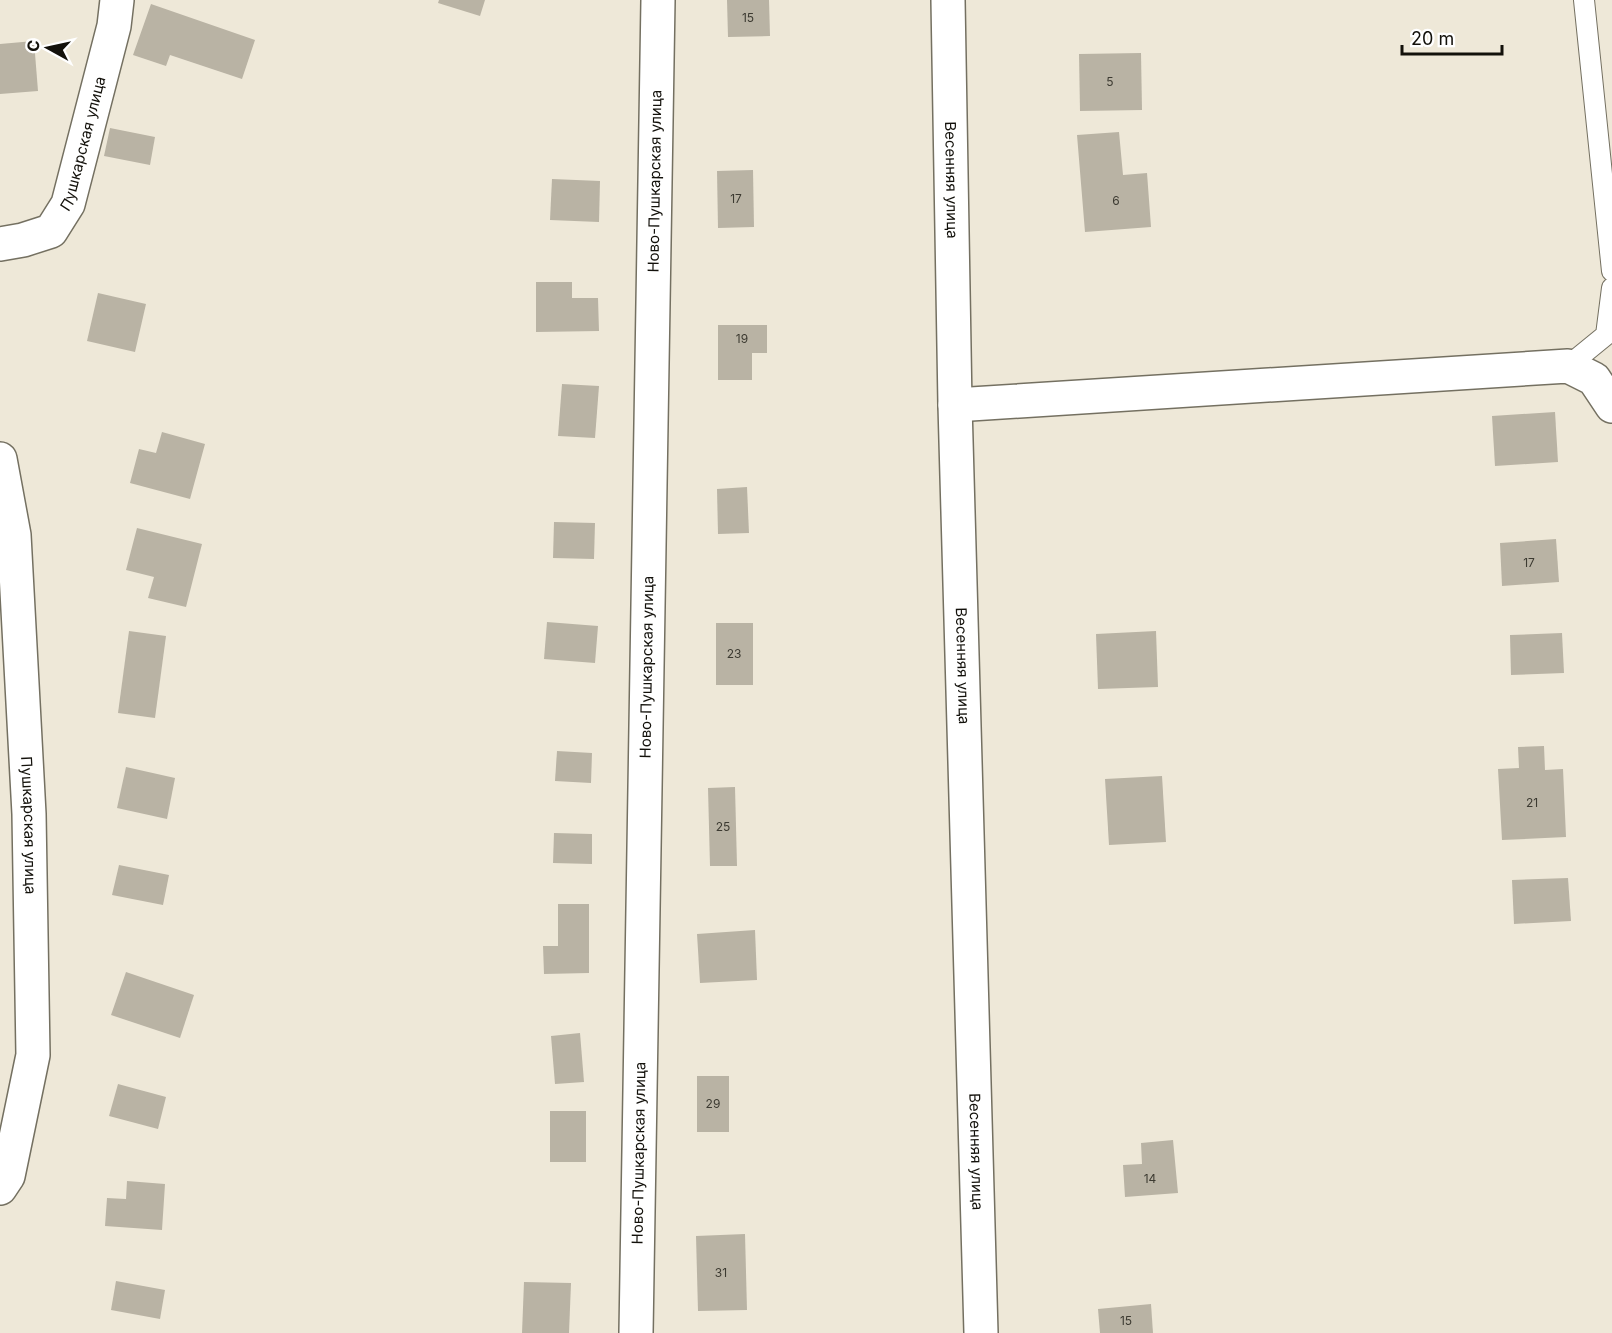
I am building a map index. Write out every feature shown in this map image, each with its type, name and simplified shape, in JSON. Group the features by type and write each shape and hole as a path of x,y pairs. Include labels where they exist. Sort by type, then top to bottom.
{"street":[{"name":"Пушкарская улица","path":"0,244 51,231 68,204 114,26 117,0"},
{"name":"Ново-Пушкарская улица","path":"636,1333 658,0"},
{"name":"Весенняя улица","path":"948,0 955,405 981,1333"},
{"path":"955,405 1568,366 1594,379 1612,406"},
{"name":"Пушкарская улица","path":"0,459 14,535 16,570 29,814 33,1055 8,1176 0,1188"}],"lane":[{"path":"1584,0 1612,271"},
{"path":"1568,366 1606,335 1612,288"}],"building":[{"path":"439,0 485,0 480,16 438,3"},
{"path":"727,0 769,0 770,36 728,37"},
{"path":"151,4 255,40 242,79 170,55 166,66 133,55"},
{"path":"34,41 38,91 0,94 0,44"},
{"path":"1141,53 1142,110 1080,111 1079,54"},
{"path":"110,128 155,137 150,165 104,156"},
{"path":"1119,132 1123,175 1147,173 1151,227 1085,232 1077,135"},
{"path":"753,170 754,227 718,228 717,171"},
{"path":"552,179 600,181 599,222 550,220"},
{"path":"536,282 572,282 572,298 598,298 599,331 536,332"},
{"path":"98,293 146,304 135,352 87,341"},
{"path":"718,325 767,325 767,353 752,353 752,380 718,380"},
{"path":"562,384 599,386 595,438 558,436"},
{"path":"1555,412 1558,462 1495,466 1492,416"},
{"path":"162,432 205,444 190,499 130,483 139,449 156,453"},
{"path":"747,487 749,533 718,534 717,489"},
{"path":"554,522 595,523 594,559 553,558"},
{"path":"137,528 202,544 186,607 148,598 154,577 126,570"},
{"path":"1556,539 1559,582 1502,586 1500,543"},
{"path":"547,622 598,626 595,663 544,659"},
{"path":"716,623 753,623 753,685 716,685"},
{"path":"129,631 166,636 155,718 118,713"},
{"path":"1156,631 1158,687 1098,689 1096,634"},
{"path":"1562,633 1564,673 1511,675 1510,635"},
{"path":"1544,746 1545,770 1563,769 1566,837 1502,840 1498,769 1519,768 1518,747"},
{"path":"557,751 592,753 591,783 555,781"},
{"path":"126,767 175,778 167,819 117,808"},
{"path":"1162,776 1166,842 1109,845 1105,779"},
{"path":"735,787 737,866 710,866 708,788"},
{"path":"554,833 592,834 592,864 553,863"},
{"path":"119,865 169,875 163,905 112,895"},
{"path":"1568,878 1571,921 1514,924 1512,880"},
{"path":"558,904 589,904 589,973 544,974 543,946 558,946"},
{"path":"755,930 757,980 700,983 697,934"},
{"path":"126,972 194,995 180,1038 111,1015"},
{"path":"580,1033 584,1082 555,1084 551,1036"},
{"path":"697,1076 729,1076 729,1132 697,1132"},
{"path":"118,1084 166,1097 158,1129 109,1116"},
{"path":"550,1111 586,1111 586,1162 550,1162"},
{"path":"1173,1140 1178,1193 1125,1197 1123,1165 1142,1164 1141,1143"},
{"path":"127,1181 165,1184 162,1230 105,1226 107,1198 126,1199"},
{"path":"745,1234 747,1310 698,1311 696,1236"},
{"path":"116,1281 165,1290 160,1319 111,1310"},
{"path":"524,1282 571,1283 569,1333 522,1333"},
{"path":"1151,1304 1153,1333 1100,1333 1098,1309"}]}
